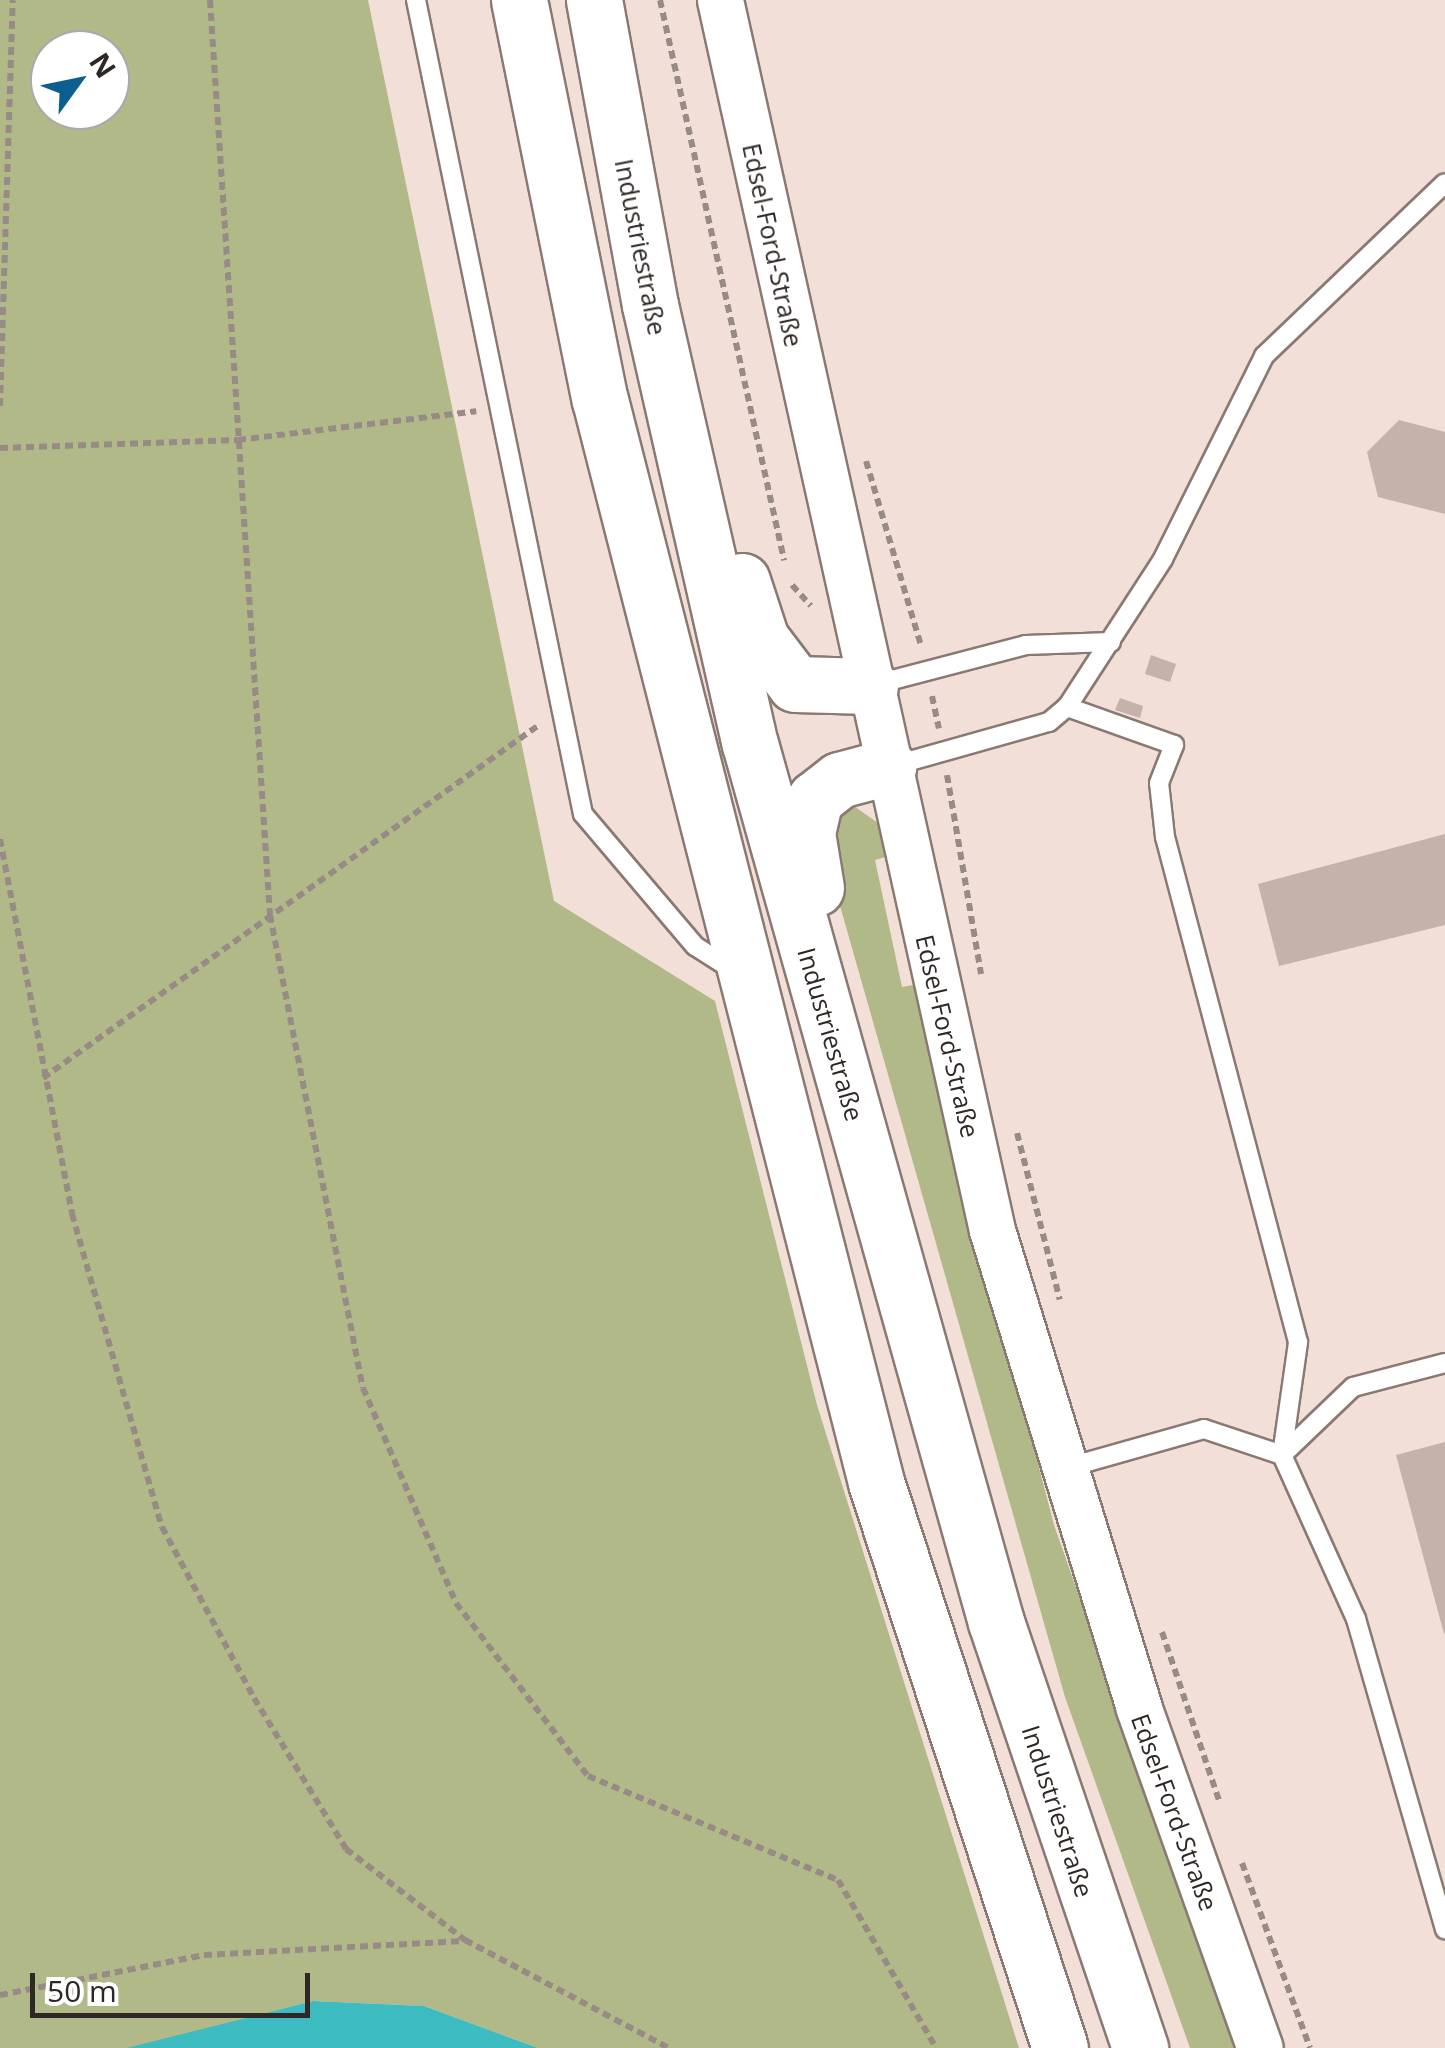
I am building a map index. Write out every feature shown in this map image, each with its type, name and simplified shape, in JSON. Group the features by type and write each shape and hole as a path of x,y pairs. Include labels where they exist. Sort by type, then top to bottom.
{"highway":[{"path":"520,0 600,400 744,977 876,1482 1060,2048"},
{"name":"Industriestraße","path":"594,0 650,305 750,744 996,1622 1140,2048"},
{"path":"650,305 761,639 796,684 870,686"},
{"path":"856,1123 807,833 814,799 839,780 888,767"}],"street":[{"name":"Edsel-Ford-Straße","path":"720,0 992,1230 1060,1470 1260,2048"}],"lane":[{"path":"416,0 582,814 695,946 744,977"},
{"path":"888,767 1048,722 1066,707 1111,642 1264,356 1445,183"},
{"path":"870,686 1026,645 1111,642"},
{"path":"1066,707 1174,744 1159,783 1165,837 1298,1342 1282,1455 1356,1618 1445,1930"},
{"path":"1282,1455 1353,1387 1445,1362"},
{"path":"1060,1470 1204,1429 1282,1455"}],"path":[{"path":"0,406 13,0"},
{"path":"210,0 270,915 362,1388 456,1603 588,1776 838,1880 936,2048"},
{"path":"660,0 789,582 824,620 854,612"},
{"path":"0,448 238,440 497,406"},
{"path":"864,456 927,671 985,993"},
{"path":"43,1078 558,711"},
{"path":"0,840 72,1214 162,1527 346,1849 465,1940 669,2048"},
{"path":"1016,1128 1066,1321"},
{"path":"1159,1624 1222,1810"},
{"path":"1236,1847 1310,2048"},
{"path":"0,1995 204,1955 465,1940"}],"green space":[{"path":"0,0 368,0 554,901 715,1001 817,1405 1019,2048 538,2048 424,2006 313,2001 131,2048 0,2048"},
{"path":"851,804 878,823 885,857 875,860 902,987 913,985 1054,1525 1238,2048 1190,2048 1065,1697 825,853 826,823"}],"water":[{"path":"313,2001 424,2006 538,2048 127,2048"}],"building":[{"path":"1399,420 1445,432 1445,514 1378,497 1367,452"},
{"path":"1151,655 1176,664 1170,682 1145,674"},
{"path":"1120,698 1143,706 1140,718 1115,710"},
{"path":"1445,834 1445,925 1279,966 1258,884"},
{"path":"1445,1442 1445,1633 1444,1634 1396,1455"}]}
